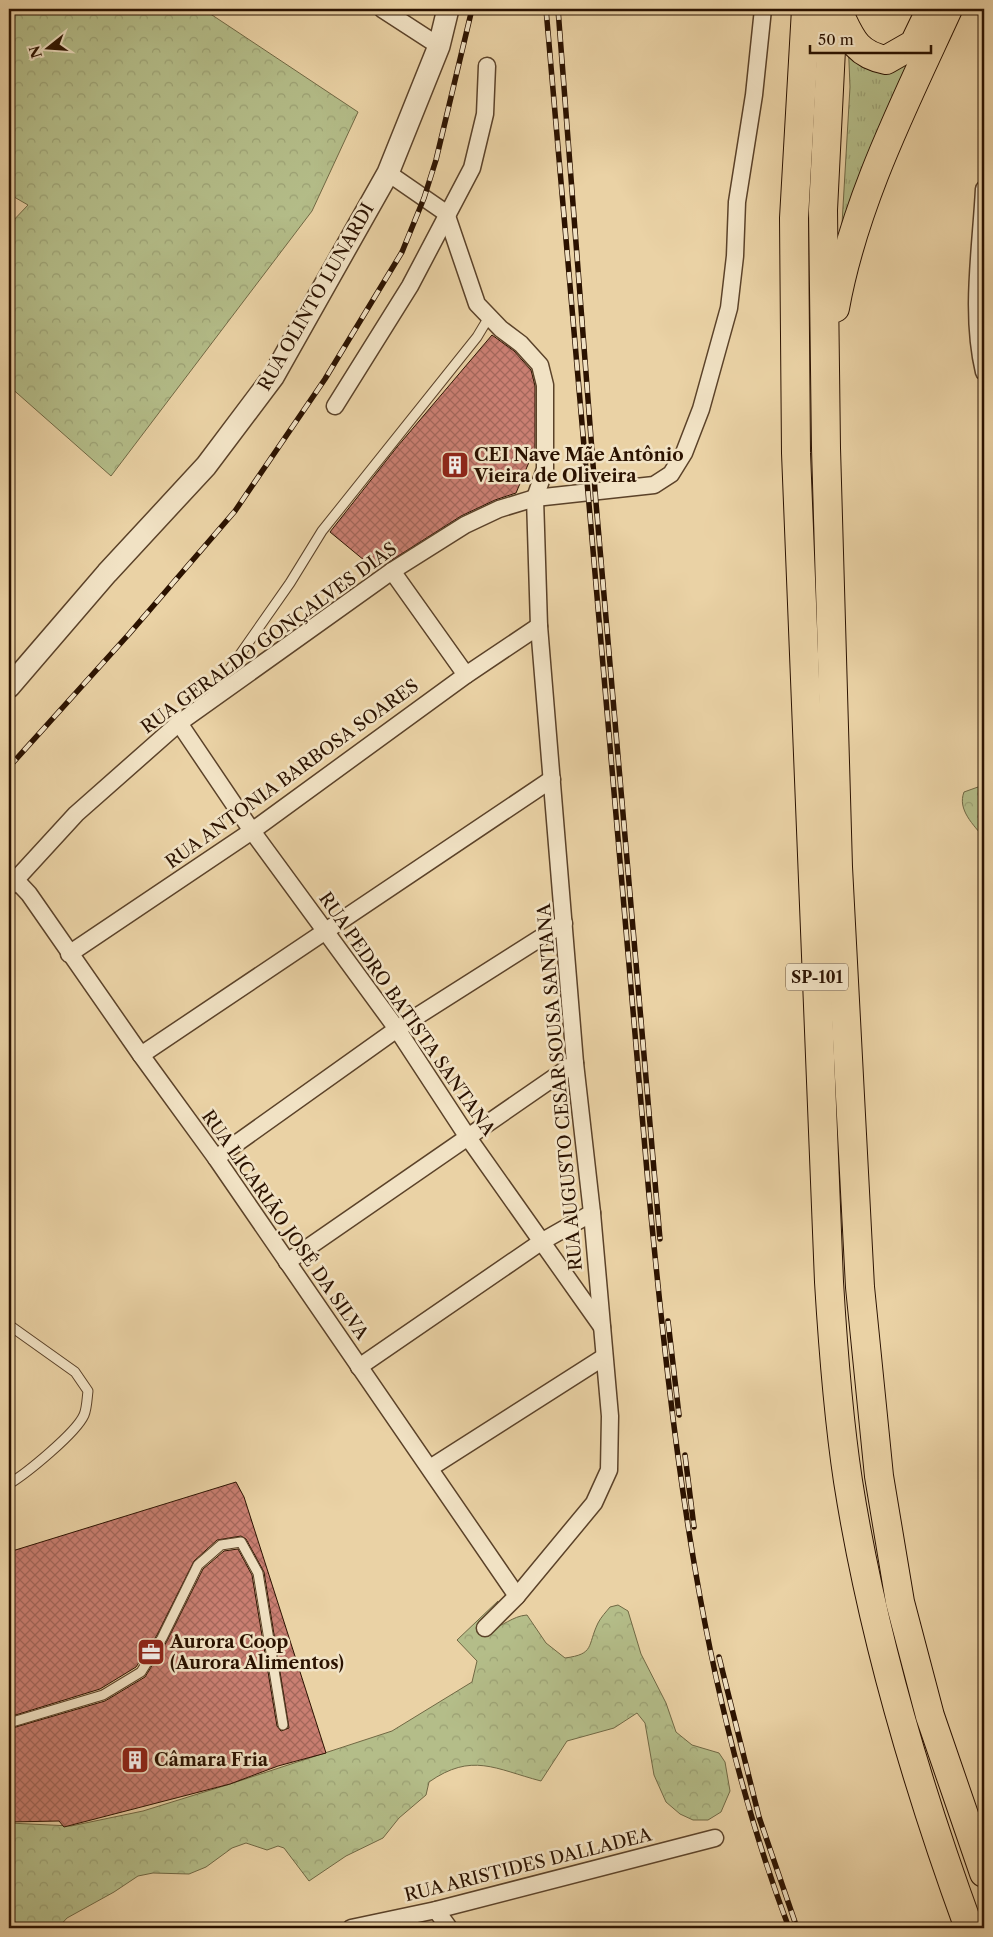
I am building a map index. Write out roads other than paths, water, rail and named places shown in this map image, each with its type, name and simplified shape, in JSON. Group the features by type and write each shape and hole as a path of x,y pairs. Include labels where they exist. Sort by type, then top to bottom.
{"highway":[{"name":"SP-101","path":"806,9 794,218 796,453 828,1282 837,1401 862,1562 883,1654 933,1830 969,1928"},
{"name":"SP-101","path":"835,9 823,210 825,363 838,867 860,1287 878,1467 892,1558 908,1634 930,1716 984,1873"},
{"path":"835,9 858,49 870,56 886,60 914,44 930,9"},
{"path":"825,363 836,299 851,241 878,166 948,9"}],"street":[{"path":"382,9 439,46"},
{"name":"RUA OLINTO LUNARDI","path":"9,686 108,573 206,466 267,384 388,173 439,46 448,9"},
{"name":"RUA GERALDO GONÇALVES DIAS","path":"12,883 76,814 179,723 392,571 465,526 499,509 535,498 654,485 671,474 684,452 701,409 729,308 735,256 737,202 754,95 763,9"},
{"path":"335,406 410,286 446,213 472,168 485,114 487,66"},
{"path":"388,173 446,213 477,304 540,364 545,385 545,469 535,498"},
{"path":"984,189 977,344 984,372"},
{"name":"RUA AUGUSTO CESAR SOUSA SANTANA","path":"484,1628 517,1596 594,1504 610,1470 610,1416 592,1213 574,1063 539,626 535,498"},
{"path":"392,571 466,675"},
{"name":"RUA ANTONIA BARBOSA SOARES","path":"69,954 252,831 466,675 539,626"},
{"name":"RUA PEDRO BATISTA SANTANA","path":"179,723 252,831 397,1029 468,1136 602,1328"},
{"path":"141,1055 552,779"},
{"name":"RUA LICARIÃO JOSÉ DA SILVA","path":"12,883 29,894 69,954 216,1158 517,1596"},
{"path":"216,1158 397,1029 564,923"},
{"path":"287,1262 574,1063"},
{"path":"358,1367 541,1242 592,1213"},
{"path":"430,1468 604,1357"},
{"name":"RUA ARISTIDES DALLADEA","path":"351,1928 436,1910 715,1838"},
{"path":"436,1910 449,1928"}],"lane":[{"path":"206,704 290,583 322,531 489,317"},
{"path":"9,1325 75,1372 88,1391 84,1415 59,1444 22,1476 9,1484"},
{"path":"9,1723 103,1695 141,1672 162,1638 198,1565 221,1545 242,1542 258,1573 283,1726"}],"railway":[{"path":"9,767 129,634 235,511 325,379 402,252 424,198 436,160 472,9"},
{"path":"546,9 649,1195 668,1381 680,1474 712,1658 733,1749 758,1839 789,1928"},
{"path":"558,9 596,503 660,1239"},
{"path":"668,1321 679,1415"},
{"path":"685,1455 694,1527"},
{"path":"719,1657 759,1817 797,1928"}],"place":[{"name":"CEI Nave Mãe Antônio Vieira de Oliveira","path":"455,465"},
{"name":"Aurora Coop (Aurora Alimentos)","path":"151,1652"},
{"name":"Câmara Fria","path":"135,1760"}]}
